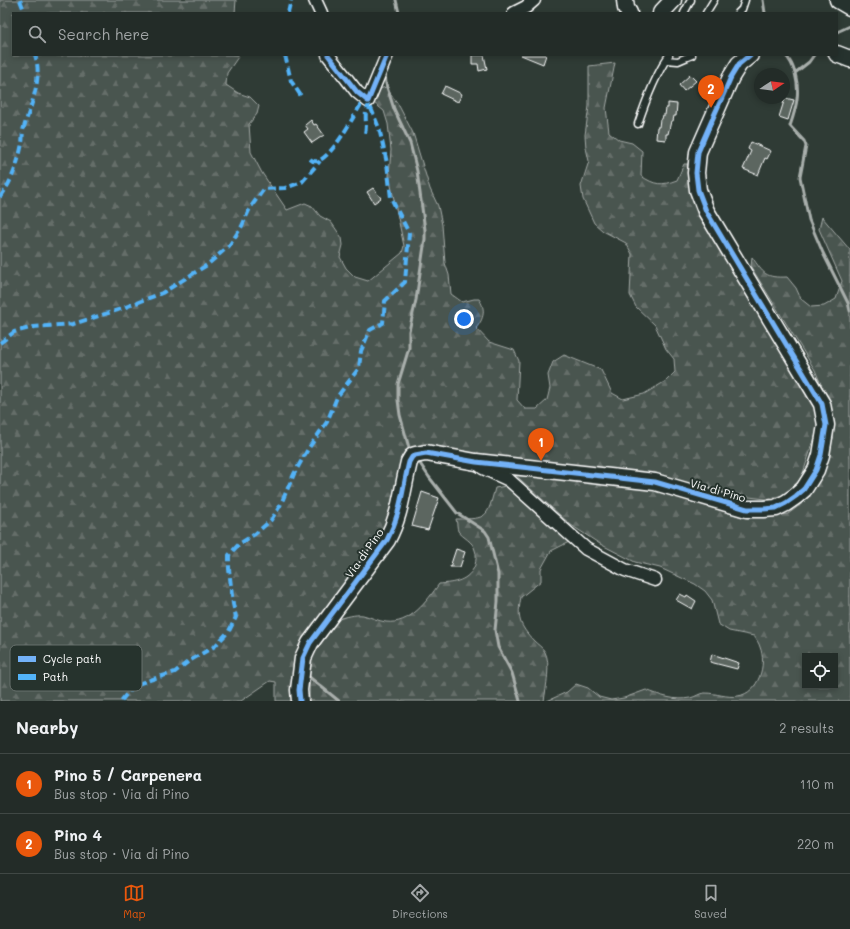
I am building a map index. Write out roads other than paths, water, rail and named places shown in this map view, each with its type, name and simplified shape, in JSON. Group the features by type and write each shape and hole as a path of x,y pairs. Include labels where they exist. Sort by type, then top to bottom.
{"street":[{"path":"315,0 321,12"},
{"path":"516,12 526,7 534,0"},
{"path":"625,0 628,12"},
{"path":"662,12 673,0"},
{"path":"838,0 850,7"},
{"path":"838,54 850,59"},
{"path":"329,56 357,92 368,101 387,56"},
{"name":"Via di Pino","path":"300,701 299,690 303,658 310,643 387,540 396,520 409,462 412,457 418,454 426,452 476,462 655,482 747,509 776,508 796,496 811,479 825,440 826,425 822,404 706,211 698,190 696,173 698,152 730,77 738,64 749,56"},
{"path":"476,462 483,468 509,480 586,549 625,570 656,580"}],"lane":[{"path":"685,12 691,0"},
{"path":"707,12 714,0"},
{"path":"739,12 742,9 745,0"},
{"path":"638,124 651,88 668,58 678,61 690,56"}],"waterway":[{"path":"396,0 399,12"},
{"path":"763,0 765,12"},
{"path":"838,32 850,26"},
{"path":"786,56 794,69 797,81 797,102 790,126 804,141 806,146 800,177 809,220 823,253 848,303 850,311"},
{"path":"795,73 809,62 813,56"},
{"path":"385,71 386,84 394,109 410,143 417,171 425,230 416,300 409,331 409,348 398,384 400,415 409,448"},
{"path":"419,462 457,513 485,531 489,537 498,574 498,602 495,630 498,647 512,673 520,701"},
{"path":"308,676 339,701"}],"place":[{"name":"Pino 4","path":"711,108"},
{"name":"Pino 5 / Carpenera","path":"541,461"}]}
